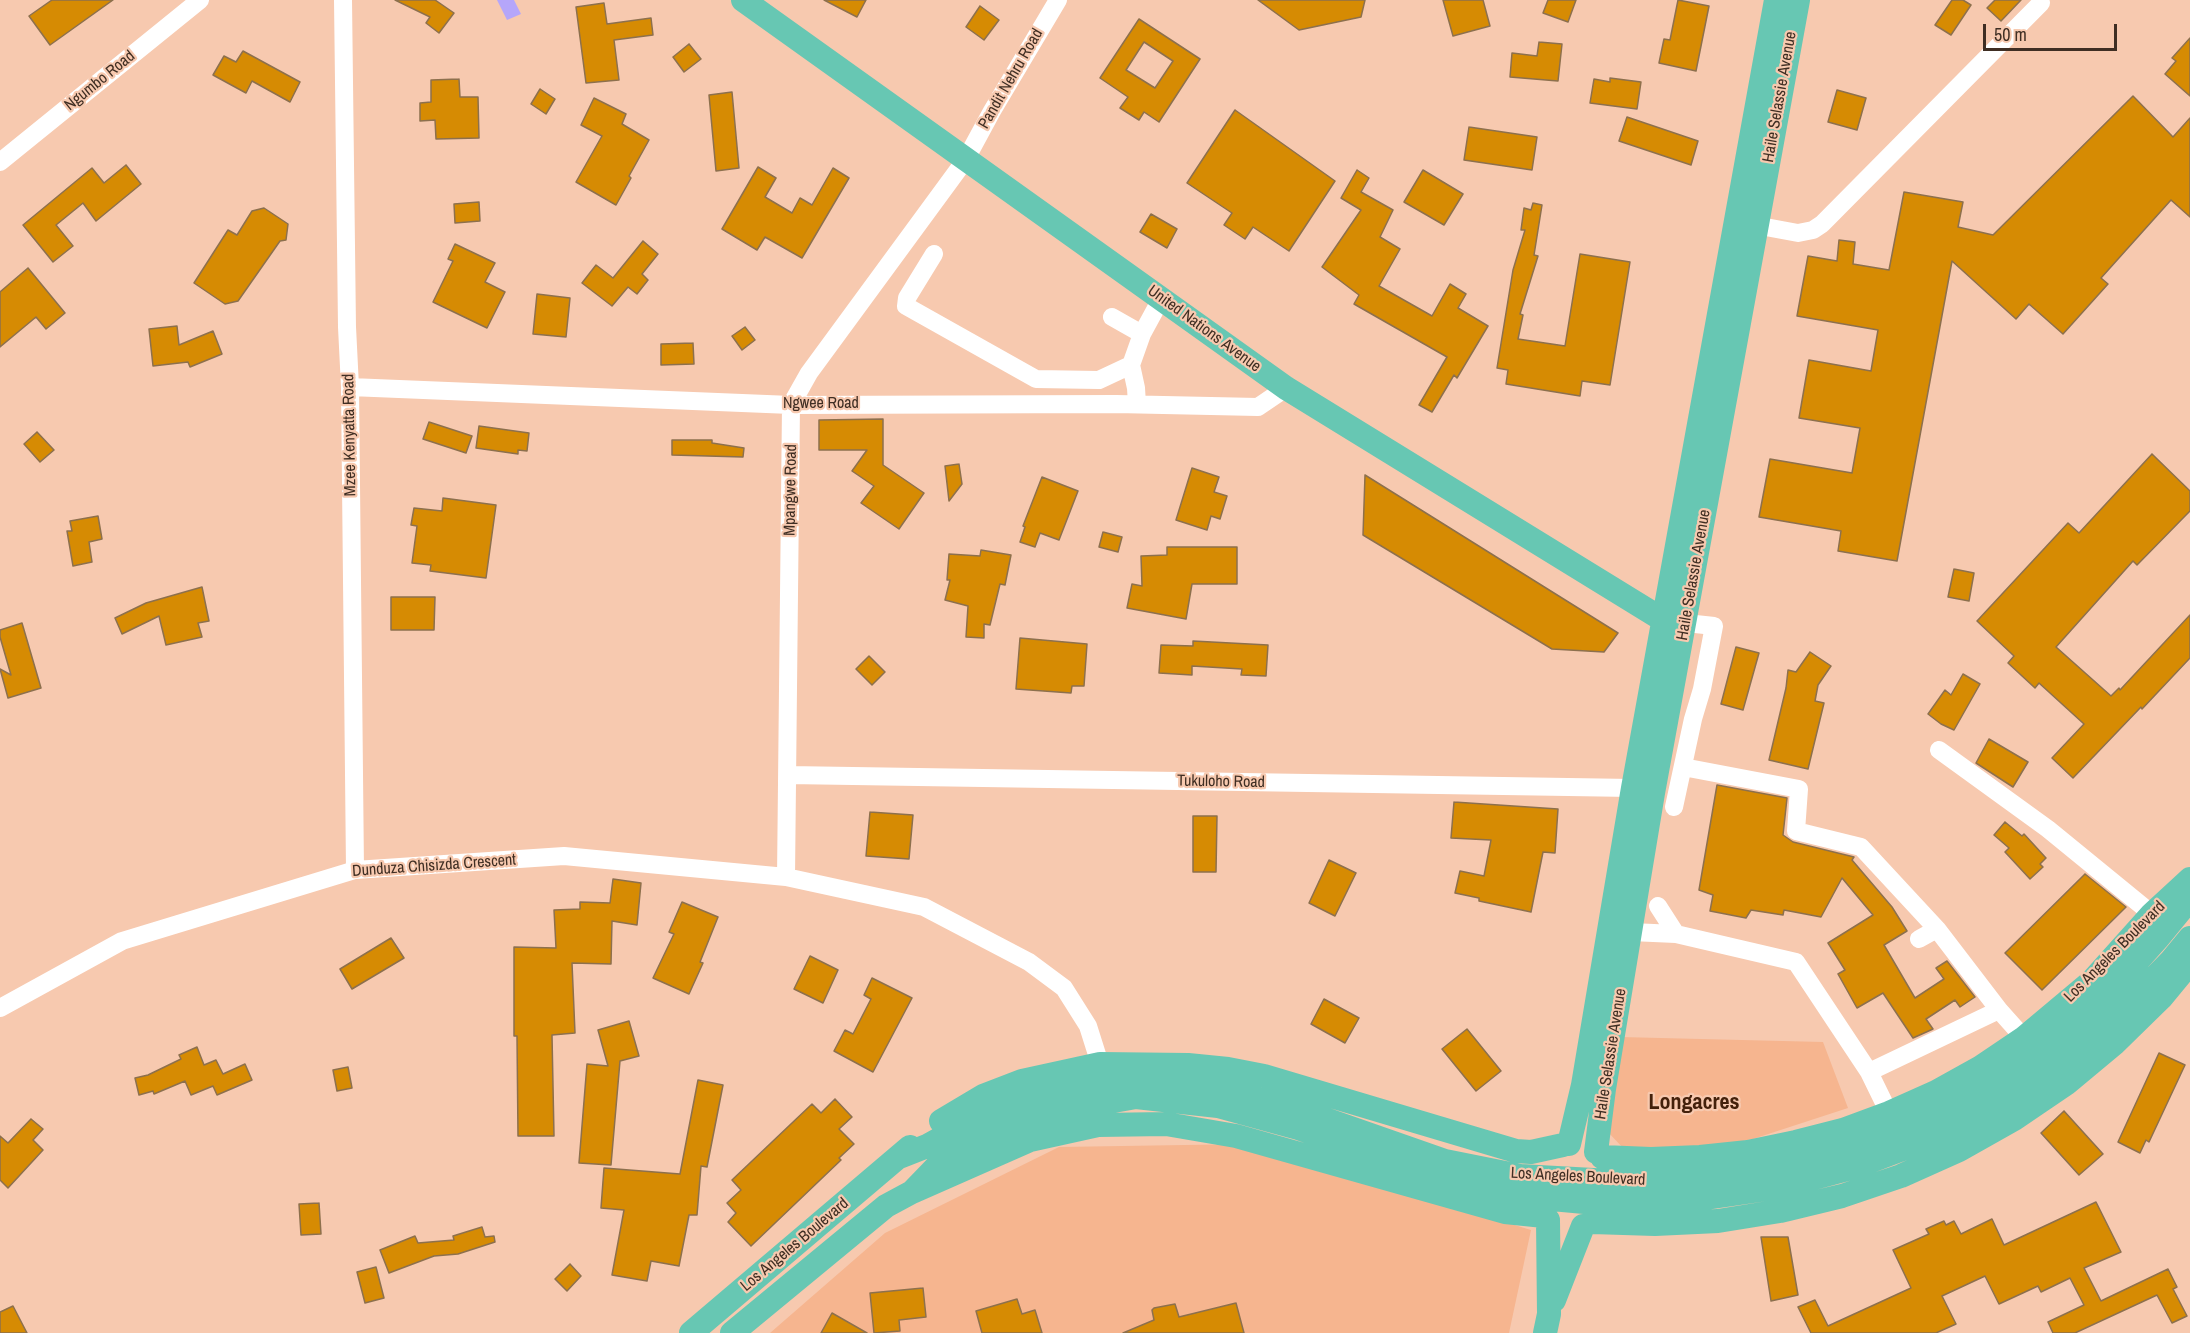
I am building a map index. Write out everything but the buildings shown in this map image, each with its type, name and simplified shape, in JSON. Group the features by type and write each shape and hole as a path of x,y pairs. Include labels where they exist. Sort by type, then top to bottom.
{"main road":[{"name":"United Nations Avenue","path":"743,0 1286,388 1675,622"},
{"name":"Haile Selassie Avenue","path":"1747,224 1776,0"},
{"name":"Haile Selassie Avenue","path":"1566,1145 1583,1085 1643,790 1747,224 1798,0"},
{"name":"Haile Selassie Avenue","path":"1599,1154 1604,1089 1631,932 1643,790"},
{"name":"Los Angeles Boulevard","path":"1599,1154 1661,1159 1748,1152 1833,1132 1889,1113 1936,1092 1981,1067 2024,1038 2092,981 2152,914 2190,879"},
{"name":"Los Angeles Boulevard","path":"1629,1194 1705,1180 1779,1170 1852,1150 1922,1123 1988,1088 2050,1045 2107,995 2190,898"},
{"name":"Los Angeles Boulevard","path":"912,1192 941,1162 982,1136 1046,1113 1136,1097 1218,1106 1298,1128 1440,1178 1520,1186 1706,1198 1781,1187 1855,1167 1926,1140 1994,1106 2058,1064 2117,1016 2171,961 2190,938"},
{"path":"1547,1323 1587,1224 1605,1210 1613,1192 1612,1173 1599,1154 1580,1145 1566,1145 1543,1156 1532,1175 1532,1197 1539,1211 1546,1218 1564,1226 1587,1224 1718,1221 1759,1215 1842,1196 1901,1176 1959,1150 2067,1083 2115,1043 2161,998 2190,963"},
{"name":"Los Angeles Boulevard","path":"691,1333 938,1123 983,1096 1022,1081 1100,1064 1188,1065 1228,1069 1264,1076 1515,1151 1532,1152 1566,1145"},
{"name":"Los Angeles Boulevard","path":"899,1157 927,1146 974,1120 1041,1096 1135,1079 1220,1089 1302,1111 1520,1186"},
{"name":"Los Angeles Boulevard","path":"732,1333 886,1206 912,1192 1030,1140 1098,1125 1166,1124 1236,1136 1505,1212 1546,1218"},
{"path":"1546,1218 1547,1323"}],"street":[{"name":"Ngumbo Road","path":"0,162 200,0"},
{"name":"Mzee Kenyatta Road","path":"344,0 346,327 350,387 355,870"},
{"name":"Pandit Nehru Road","path":"966,159 1058,0"},
{"path":"1747,224 1798,233 1813,230 1822,224 2041,3"},
{"name":"Mpangwe Road","path":"786,877 791,405 809,373 966,159"},
{"path":"934,254 907,298 906,306 1036,379 1099,380 1131,365"},
{"path":"1137,404 1131,365 1142,334 1161,299"},
{"path":"1112,317 1142,334"},
{"name":"Ngwee Road","path":"350,387 791,405 1137,404 1258,407 1286,388"},
{"path":"1674,807 1693,718 1702,689 1714,626 1675,622"},
{"path":"1939,750 2048,829 2152,914"},
{"path":"1683,767 1799,789 1796,831 1861,847 1937,929 1999,1010 2024,1038"},
{"name":"Tukuloho Road","path":"788,775 1643,790"},
{"name":"Dunduza Chisizda Crescent","path":"0,1008 122,941 355,870 564,856 786,877 924,908 1029,962 1064,988 1088,1026 1100,1064"},
{"path":"1658,906 1676,934"},
{"path":"1919,939 1937,929"},
{"path":"1631,932 1676,934 1796,962 1869,1072 1889,1113"},
{"path":"1869,1072 1999,1010"}],"shaded area":[{"path":"497,0 514,0 521,14 507,20"},
{"path":"1620,1037 1823,1042 1848,1108 1753,1139 1694,1150 1624,1149 1607,1131"},
{"path":"1248,1144 1531,1230 1509,1333 770,1333 885,1233 1059,1147"}],"district":[{"name":"Longacres","path":"1694,1103"}]}
